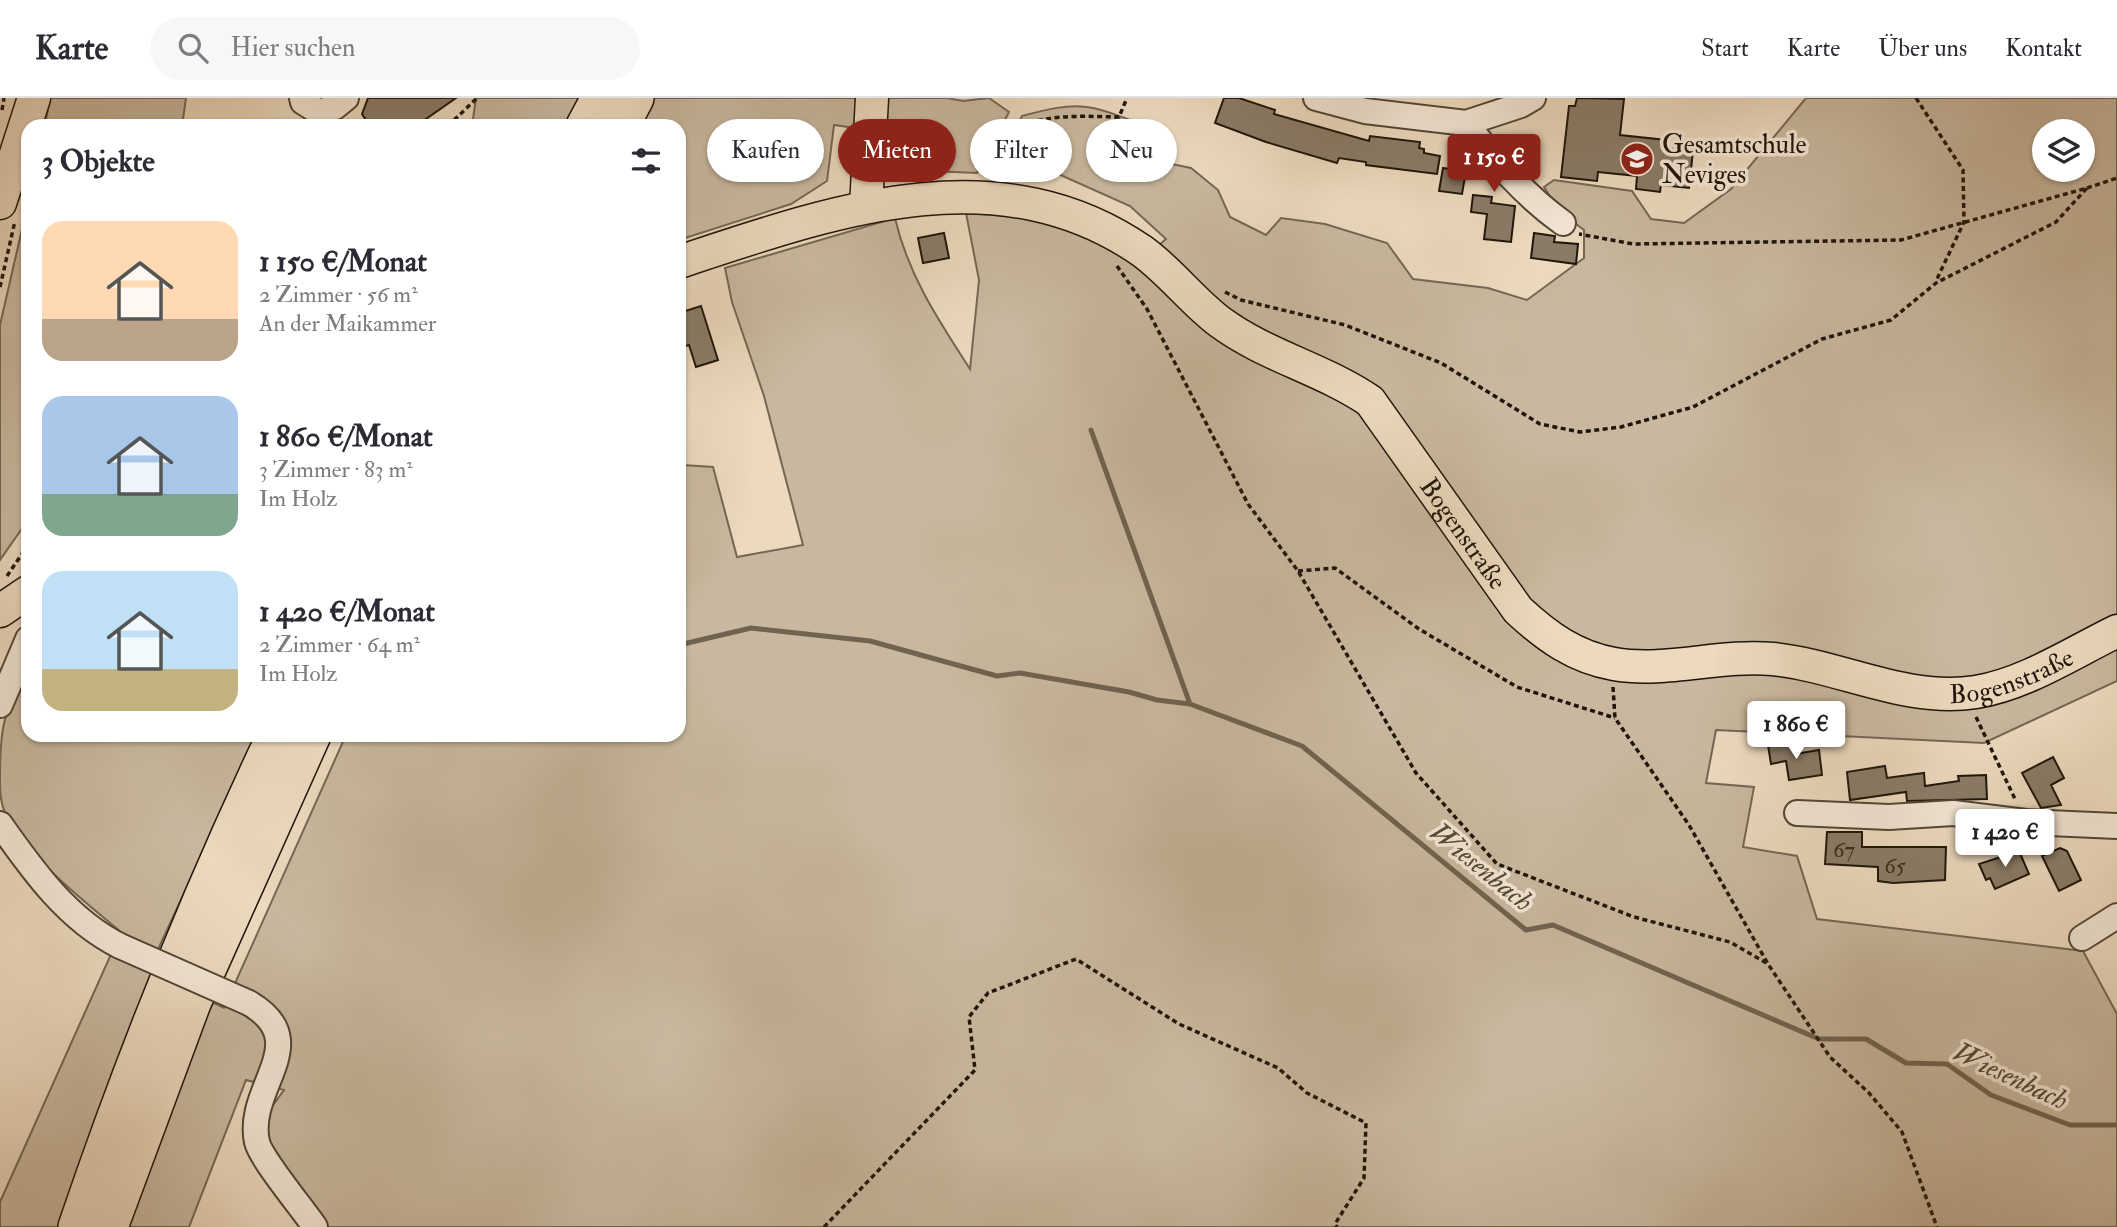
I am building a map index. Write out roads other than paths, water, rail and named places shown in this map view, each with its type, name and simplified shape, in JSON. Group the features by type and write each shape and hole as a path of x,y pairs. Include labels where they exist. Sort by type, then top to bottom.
{"highway":[{"path":"589,119 600,98"},
{"path":"624,119 635,98"},
{"path":"77,1227 128,1079 236,820 273,742"},
{"path":"109,1227 192,1003 309,742"}],"main road":[{"path":"7,200 16,98"},
{"path":"28,119 34,98"},
{"path":"866,207 872,98"},
{"path":"7,200 21,147"},
{"name":"Bogenstraße","path":"686,260 794,224 866,207 926,197 991,197 1037,204 1105,230 1142,252 1220,322 1263,347 1347,385 1370,401 1518,610 1545,635 1575,653 1615,664 1773,659 1907,690 1942,694 1977,692 2018,679 2117,631"},
{"path":"0,611 16,586"}],"street":[{"path":"302,98 303,102 319,112 335,107 346,98"},
{"path":"1317,98 1365,111 1466,123 1521,105 1533,98"},
{"path":"1466,123 1510,178 1536,204 1563,223"},
{"path":"0,705 21,656"},
{"path":"1797,813 1889,817 1953,813 2026,822 2117,825"},
{"path":"0,824 37,876 93,932 266,1013 278,1031 279,1045 255,1114 257,1145 315,1227"},
{"path":"2082,938 2117,916"}],"waterway":[{"name":"Wiesenbach","path":"1091,430 1190,704 1302,746 1526,930 1553,925 1819,1039 1866,1039 1906,1063 1947,1064 1991,1095 2070,1125 2117,1125"},
{"path":"686,643 751,628 870,641 997,676 1020,673 1190,704"}],"place":[{"name":"Gesamtschule Neviges","path":"1637,159"}]}
